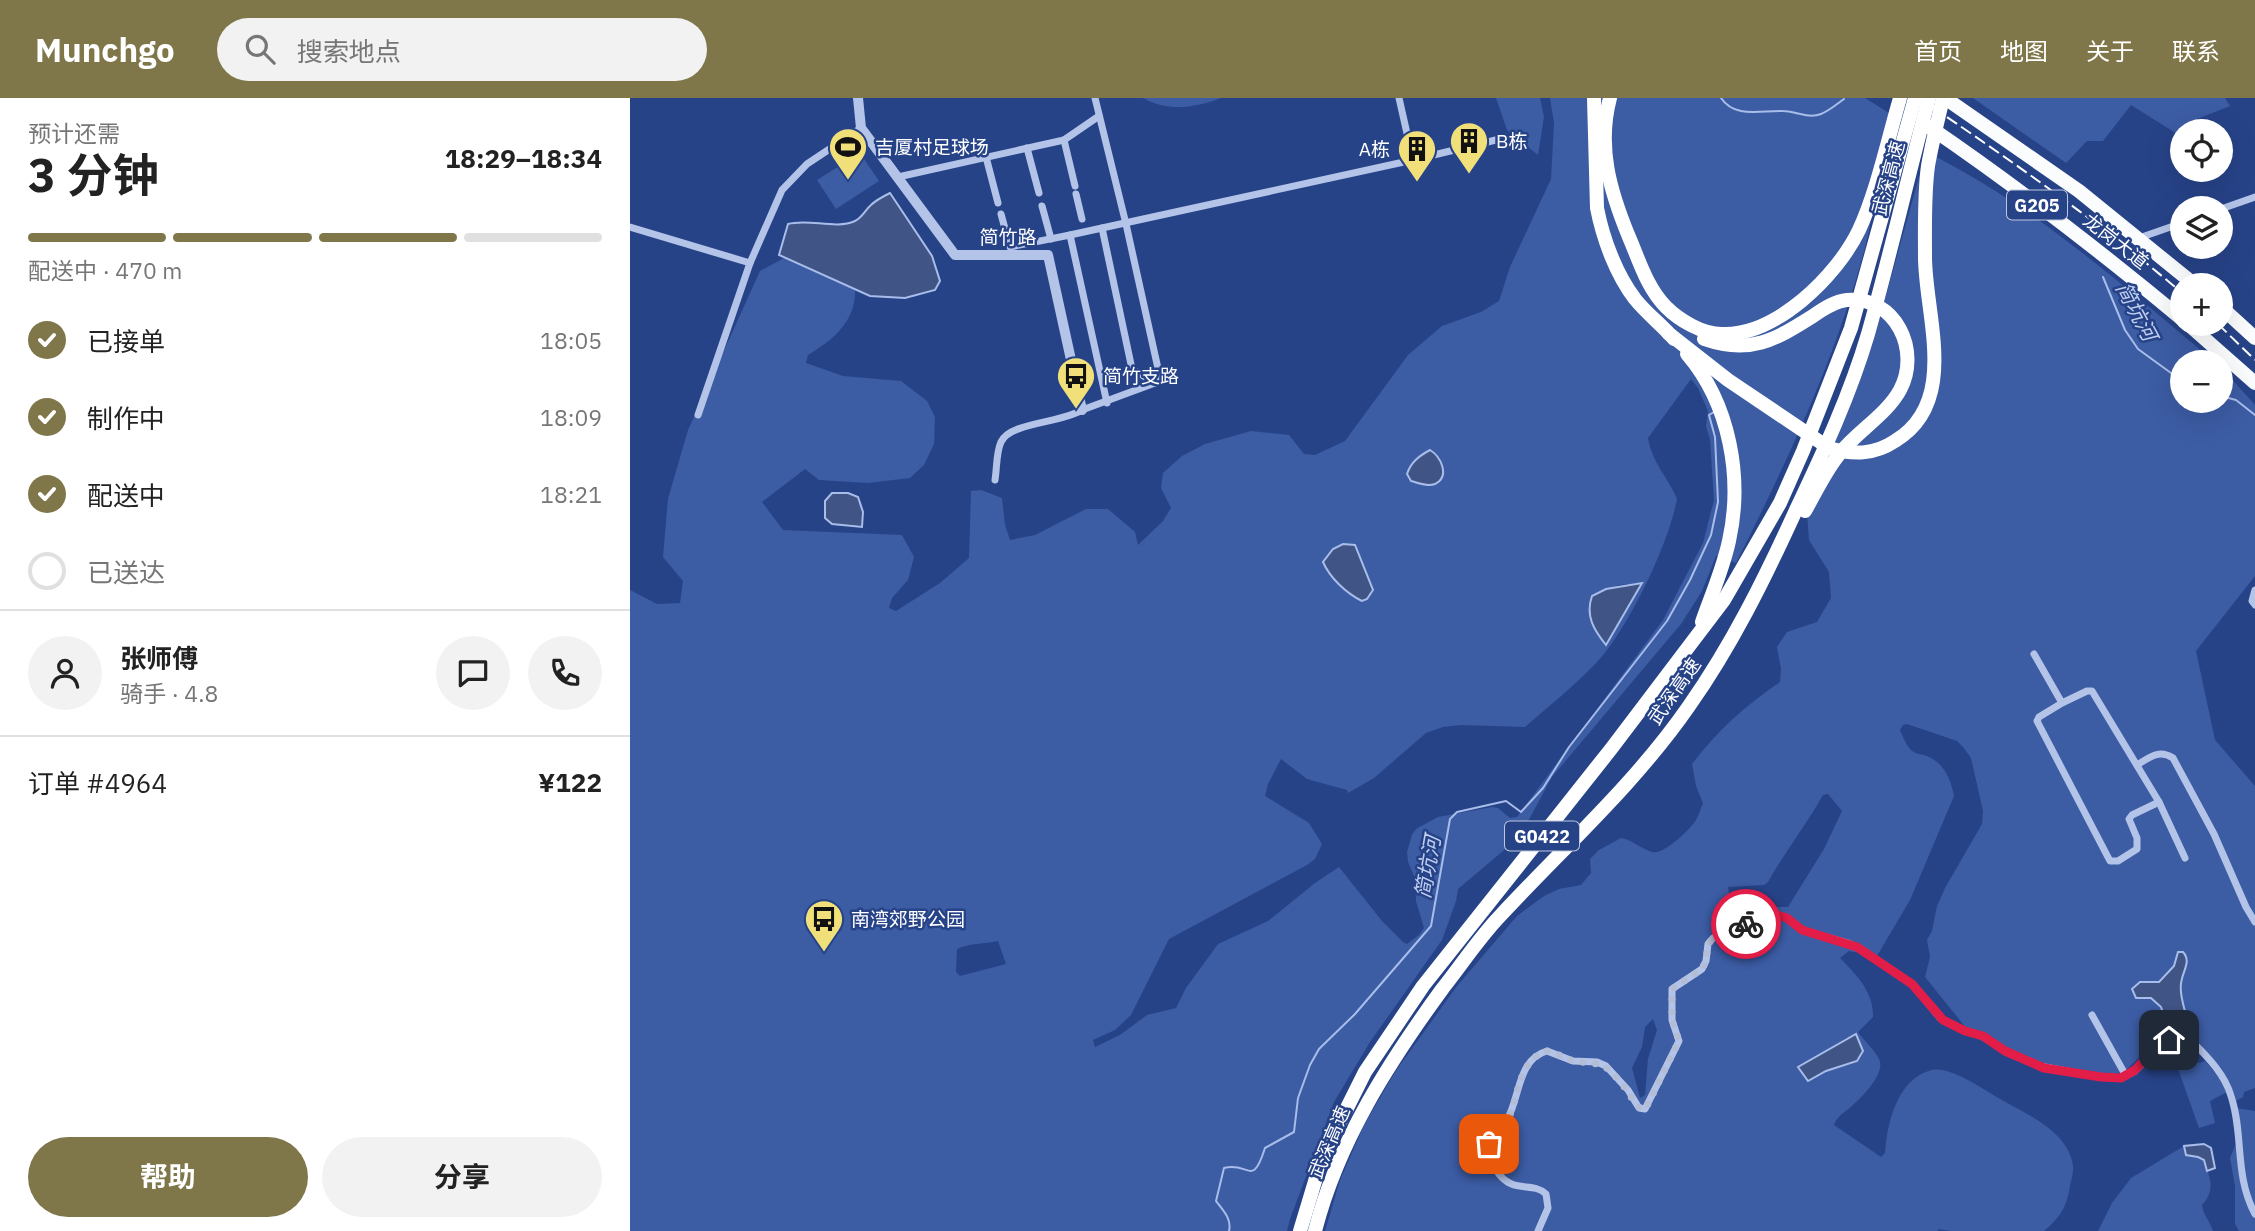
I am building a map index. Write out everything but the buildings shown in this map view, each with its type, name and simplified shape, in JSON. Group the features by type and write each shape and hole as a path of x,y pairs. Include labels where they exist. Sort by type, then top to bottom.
{"highway":[{"path":"1591,98 1600,225 1622,278 1636,300 1698,367 1716,399 1728,434 1734,469 1735,507 1729,542 1696,637"},
{"path":"1600,98 1599,119 1604,151 1617,206 1655,294 1685,329 1699,337 1734,347 1766,342 1781,336 1833,304 1847,300 1863,302 1888,314 1901,328 1906,341 1906,377 1898,393 1838,454 1793,532 1774,559"},
{"path":"1604,151 1605,115 1610,98"},
{"name":"龙岗大道","path":"1886,98 1985,165 2170,309"},
{"path":"1655,294 1678,317 1701,330 1721,334 1743,332 1766,324 1795,305 1821,284 1841,260 1898,155 1900,98"},
{"name":"武深高速","path":"1315,1231 1332,1180 1377,1083 1421,1018 1498,918 1611,803 1689,707 1735,635 1821,459 1867,334 1898,155 1915,98"},
{"name":"武深高速","path":"1898,155 1929,98"},
{"path":"1668,333 1728,380 1829,447 1846,453 1863,453 1882,449 1905,435 1921,414 1931,390 1935,369 1925,261 1928,167 1944,98"},
{"name":"龙岗大道","path":"1944,98 2079,191 2180,273"},
{"name":"武深高速","path":"1300,1231 1322,1158 1365,1072 1423,986 1724,600 1780,503 1820,410 1883,244"},
{"path":"2233,318 2255,338"},
{"path":"2202,336 2255,383"}],"street":[{"path":"698,415 750,263 782,190 807,164 861,128 858,98"},
{"path":"995,480 1002,438 1016,429 1072,417 1082,410 1107,403 1155,383 1160,373 1095,98"},
{"path":"1399,98 1413,160"},
{"path":"898,177 1064,140 1099,116"},
{"name":"简竹路","path":"861,128 955,255 1048,255 1082,410"},
{"path":"1001,214 1010,247 1070,235 1084,225 1102,228 1126,225 1504,138"},
{"path":"1064,140 1084,225"},
{"path":"1027,148 1039,193"},
{"path":"986,157 998,203"},
{"path":"2233,205 2255,197"},
{"path":"1042,206 1051,239"},
{"path":"630,227 750,263"},
{"path":"2138,238 2170,227"},
{"path":"1102,228 1132,369 1155,383"},
{"path":"1070,235 1107,403"},
{"path":"2255,590 2252,601 2255,605"},
{"path":"2034,654 2062,704"},
{"path":"2159,802 2129,819 2137,838 2137,849 2118,861 2110,860 2037,721 2039,717 2087,691 2092,691 2159,802 2185,858"},
{"path":"2137,765 2158,753 2165,753 2173,758 2214,834 2255,922"},
{"path":"1538,1231 1548,1208 1546,1194 1536,1188 1522,1188 1510,1184 1496,1170 1489,1152 1493,1137 1508,1118 1528,1065 1537,1055 1547,1051 1573,1061 1601,1064 1610,1069 1639,1108 1644,1109 1679,1041 1672,1020 1672,989 1702,969 1708,944 1713,938 1739,929 1761,916 1782,917 1802,930 1857,947 1912,984 1940,1018 1962,1030 1983,1036 1999,1048 2044,1068 2101,1077 2126,1076 2160,1046 2189,1033 2218,1071 2232,1097 2239,1162 2255,1214"},
{"path":"2092,1015 2126,1076"}],"shaded area":[{"path":"1143,98 1221,98 1201,104 1172,107"},
{"path":"1496,98 1540,98 1544,117 1538,155 1507,130"},
{"path":"1550,98 1865,98 1889,113 1866,244 1841,327 1810,407 1736,563 1716,556 1702,591 1681,624 1552,777 1526,825 1503,851 1458,889 1442,940 1370,1042 1334,1102 1287,1231 630,1231 630,590 657,604 680,603 683,581 663,557 668,499 688,430 760,271 784,258 855,290 852,311 847,320 834,336 808,355 806,363 843,376 901,381 927,401 935,417 934,444 924,465 910,478 868,483 819,480 805,469 762,502 783,530 902,535 914,557 908,580 892,598 889,608 896,611 940,583 969,558 971,491 981,490 1002,498 1005,525 1010,540 1035,535 1086,509 1108,509 1135,532 1138,545 1163,521 1171,508 1161,488 1163,473 1182,456 1205,444 1251,431 1289,435 1304,454 1315,455 1345,441 1408,355 1442,326 1481,312 1499,301 1510,267 1551,179 1554,123","holes":["1691,379 1708,411 1706,426 1710,440 1714,500 1703,543 1663,620 1517,817 1510,818 1498,808 1492,807 1438,817 1416,829 1407,852 1415,878 1416,901 1424,928 1419,935 1407,944 1403,942 1382,921 1339,867 1268,921 1218,944 1186,988 1176,1008 1147,1015 1120,1035 1095,1047 1093,1040 1115,1030 1131,1015 1169,939 1315,859 1322,844 1309,823 1265,796 1281,759 1307,779 1347,790 1348,793 1374,778 1426,733 1461,725 1525,727 1596,663 1615,639 1648,580 1673,517 1677,499 1653,455 1648,438","1641,583 1592,626 1589,612 1598,592 1619,585","998,941 1006,964 960,976 956,972 957,949"]},
{"path":"1973,98 2225,98 2230,106 2197,119 2170,119 2170,129 2131,105 2103,141 2087,141 2066,163"},
{"path":"1926,152 2003,196 2040,221 2170,325 2170,336 2184,336 2200,350 2170,350 2170,413 2233,413 2233,380 2255,405 2255,576 2196,651 2215,740 2255,786 2255,1088 2244,1092 2243,1097 2236,1101 2191,1031 2184,1009 2178,953 2174,966 2159,982 2140,982 2136,998 2151,998 2161,1007 2165,1016 2156,1025 2157,1040 2124,1072 2105,1076 2102,1081 2039,1070 1966,1033 1967,1029 1925,977 1930,957 1927,940 1932,931 1937,906 1982,824 1983,811 1971,758 1963,747 1957,741 1907,724 1900,730 1908,746 1942,767 1949,778 1954,796 1910,900 1877,956 1849,951 1840,958 1858,978 1871,1000 1873,1017 1858,1032 1877,1055 1880,1065 1872,1084 1839,1116 1834,1125 1881,1157 1885,1153 1888,1129 1896,1104 1910,1082 1932,1070 1947,1071 1964,1078 2042,1123 2062,1141 2069,1152 2073,1168 2069,1193 2065,1206 2050,1226 2044,1231 1325,1231 1340,1180 1364,1125 1395,1072 1457,986 1517,916 1544,896 1559,889 1581,885 1591,873 1590,859 1599,850 1621,838 1648,851 1657,852 1668,847 1696,820 1703,803 1696,786 1692,764 1733,719 1780,682 1781,669 1777,647 1787,632 1817,622 1831,598 1829,572 1809,540 1807,513 1878,324","holes":["1828,794 1842,811 1824,849 1788,907 1733,913 1728,887 1764,885 1768,882 1823,795","1653,1019 1657,1030 1648,1059 1645,1095 1640,1098 1632,1068 1642,1047 1645,1027","1857,1034 1839,1068 1826,1071 1808,1081 1799,1067"]},
{"name":"吉厦村足球场","path":"860,153 879,181 836,209 817,180"},
{"path":"890,193 932,256 940,281 935,290 905,298 870,296 779,255 788,224 847,223 858,219 873,203"},
{"path":"1430,450 1442,466 1440,480 1429,485 1411,481 1407,474 1411,466"},
{"path":"832,493 848,493 858,497 863,512 862,527 832,524 825,518 825,501"},
{"path":"1343,544 1355,545 1373,590 1367,599 1362,601 1339,584 1323,562 1333,549"},
{"path":"1642,583 1606,645 1590,616 1592,596 1606,589"},
{"path":"2178,952 2183,952 2187,959 2181,989 2189,1028 2157,1040 2156,1025 2164,1016 2161,1007 2151,998 2136,998 2132,989 2140,982 2159,982 2174,966"},
{"path":"1856,1034 1863,1051 1857,1061 1826,1071 1808,1081 1798,1067"},
{"path":"2182,1040 2190,1042 2193,1048 2191,1053 2199,1063 2205,1061 2223,1082 2227,1092 2210,1101 2215,1123 2199,1128 2170,1046"},
{"path":"2236,1108 2255,1111 2255,1231 2239,1231 2235,1224 2235,1186 2230,1158 2240,1134"},
{"path":"2204,1144 2211,1148 2215,1168 2207,1171 2204,1160 2186,1155 2184,1146"},
{"path":"2184,1146 2186,1155 2204,1160 2210,1178 2210,1189 2202,1205 2213,1231 2098,1231 2112,1203 2131,1178"}],"waterway":[{"path":"1721,98 1727,105 1741,111 1783,111 1811,116 1824,113 1844,99"},
{"name":"简坑河","path":"2103,277 2125,330 2138,349 2170,372"},
{"name":"简坑河","path":"2233,399 2255,415"},
{"name":"简坑河","path":"1229,1231 1228,1219 1216,1201 1224,1168 1253,1170 1261,1160 1265,1148 1294,1132 1298,1098 1319,1049 1355,1014 1431,926 1450,819 1457,812 1506,801 1521,812 1543,788 1569,747 1667,621 1711,535 1718,502 1715,437 1709,415 1714,412"}],"railway":[{"path":"1919,98 2053,192 2170,283"},
{"path":"2230,336 2255,360"}],"way so far":[{"path":"1489,1144 1508,1118 1524,1071 1542,1052 1552,1052 1573,1061 1606,1066 1628,1090 1639,1108 1646,1108 1679,1041 1672,1020 1672,989 1702,969 1708,944 1713,938 1746,924"}],"place":[{"name":"B栋","path":"1469,175"},
{"name":"吉厦村足球场","path":"848,181"},
{"name":"A栋","path":"1417,183"},
{"name":"简竹支路","path":"1076,410"},
{"name":"南湾郊野公园","path":"824,953"}],"route":[{"path":"1746,924 1761,916 1777,915 1787,918 1802,930 1857,947 1912,984 1943,1020 1983,1036 1999,1048 2044,1068 2121,1078 2135,1070 2169,1040"}]}
